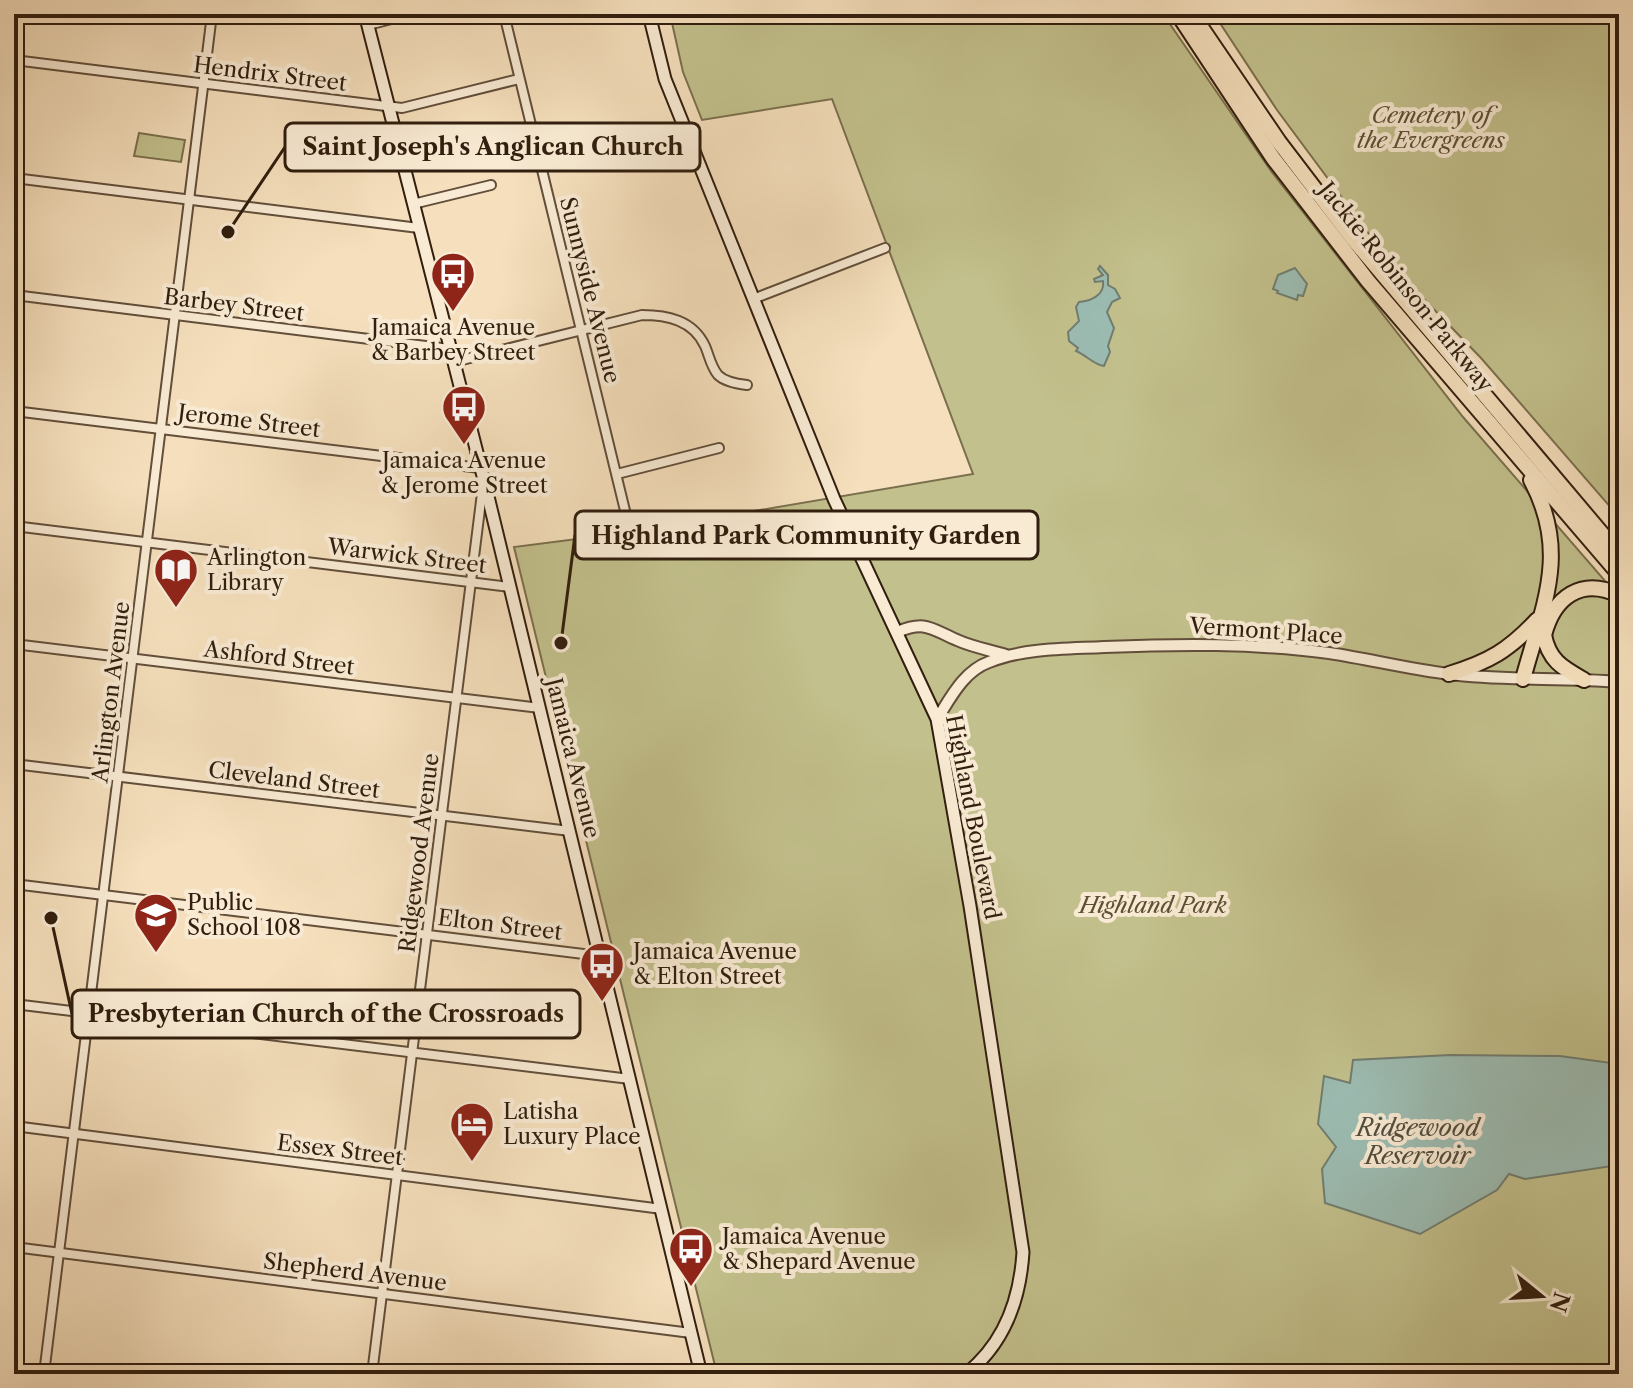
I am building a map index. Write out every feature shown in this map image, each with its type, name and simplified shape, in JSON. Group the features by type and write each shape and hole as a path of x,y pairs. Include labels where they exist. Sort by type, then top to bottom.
{"highway":[{"name":"Jackie Robinson Parkway","path":"1178,14 1273,158 1368,281 1619,574"},
{"name":"Jackie Robinson Parkway","path":"1192,14 1279,142 1353,239 1619,554"},
{"path":"1517,455 1543,503 1551,533 1551,573 1528,678"},
{"path":"1528,678 1552,613 1561,602 1572,593 1599,588 1619,595"},
{"path":"1449,674 1496,657 1521,637 1540,616"},
{"path":"1544,635 1556,663 1584,680"}],"main road":[{"name":"Highland Boulevard","path":"649,14 665,79 834,499 937,719 1002,1103 1023,1252 1021,1283 1006,1328 979,1364 966,1374"},
{"name":"Jamaica Avenue","path":"366,20 540,708 701,1374"}],"street":[{"name":"Arlington Avenue","path":"42,1374 212,14"},
{"path":"366,20 411,14"},
{"name":"Sunnyside Avenue","path":"504,14 629,527"},
{"name":"Hendrix Street","path":"14,60 402,108 519,79"},
{"path":"14,178 419,228"},
{"path":"413,204 491,185"},
{"path":"753,299 885,248"},
{"name":"Barbey Street","path":"14,295 450,349"},
{"path":"454,362 642,315 670,316 698,336 717,374 728,381 747,385"},
{"name":"Jerome Street","path":"14,411 482,474"},
{"path":"617,474 719,448"},
{"name":"Ridgewood Avenue","path":"372,1374 482,474"},
{"name":"Warwick Street","path":"14,526 510,587"},
{"path":"897,632 919,625 933,627 959,641 1008,656"},
{"name":"Ashford Street","path":"14,644 540,708"},
{"name":"Vermont Place","path":"937,719 958,686 974,669 1008,656 1080,648 1169,644 1260,647 1328,653 1449,674 1619,682"},
{"name":"Cleveland Street","path":"14,764 570,831"},
{"name":"Elton Street","path":"14,884 600,956"},
{"path":"14,1004 630,1079"},
{"name":"Essex Street","path":"14,1126 662,1209"},
{"name":"Shepherd Avenue","path":"14,1247 691,1333"},
{"path":"14,1371 42,1374"}],"green space":[{"name":"Highland Park","path":"670,14 1163,14 1271,171 1463,417 1619,597 1619,1374 717,1374 514,547 624,533 973,474 832,99 702,120 683,72"},
{"name":"Cemetery of the Evergreens","path":"1214,14 1619,14 1619,517 1481,358 1395,269 1277,110"},
{"path":"139,133 185,140 181,162 134,156"}],"water":[{"path":"1100,266 1108,275 1108,285 1115,289 1120,298 1112,302 1107,312 1114,328 1104,366 1076,351 1078,348 1069,341 1068,332 1079,321 1076,307 1079,302 1092,299 1102,290 1103,281 1095,282 1094,279 1103,275 1098,269"},
{"path":"1295,268 1307,284 1303,296 1298,295 1297,300 1273,289 1278,275"},
{"name":"Ridgewood Reservoir","path":"1450,1055 1560,1056 1619,1064 1619,1165 1525,1179 1509,1174 1497,1190 1420,1234 1325,1203 1322,1169 1336,1147 1318,1124 1324,1076 1350,1083 1353,1060"}],"place":[{"name":"Saint Joseph's Anglican Church","path":"228,232"},
{"name":"Jamaica Avenue & Barbey Street","path":"453,313"},
{"name":"Jamaica Avenue & Jerome Street","path":"464,446"},
{"name":"Arlington Library","path":"176,609"},
{"name":"Highland Park Community Garden","path":"561,643"},
{"name":"Presbyterian Church of the Crossroads","path":"51,918"},
{"name":"Public School 108","path":"156,954"},
{"name":"Jamaica Avenue & Elton Street","path":"602,1003"},
{"name":"Latisha Luxury Place","path":"472,1163"},
{"name":"Jamaica Avenue & Shepard Avenue","path":"691,1288"}]}
